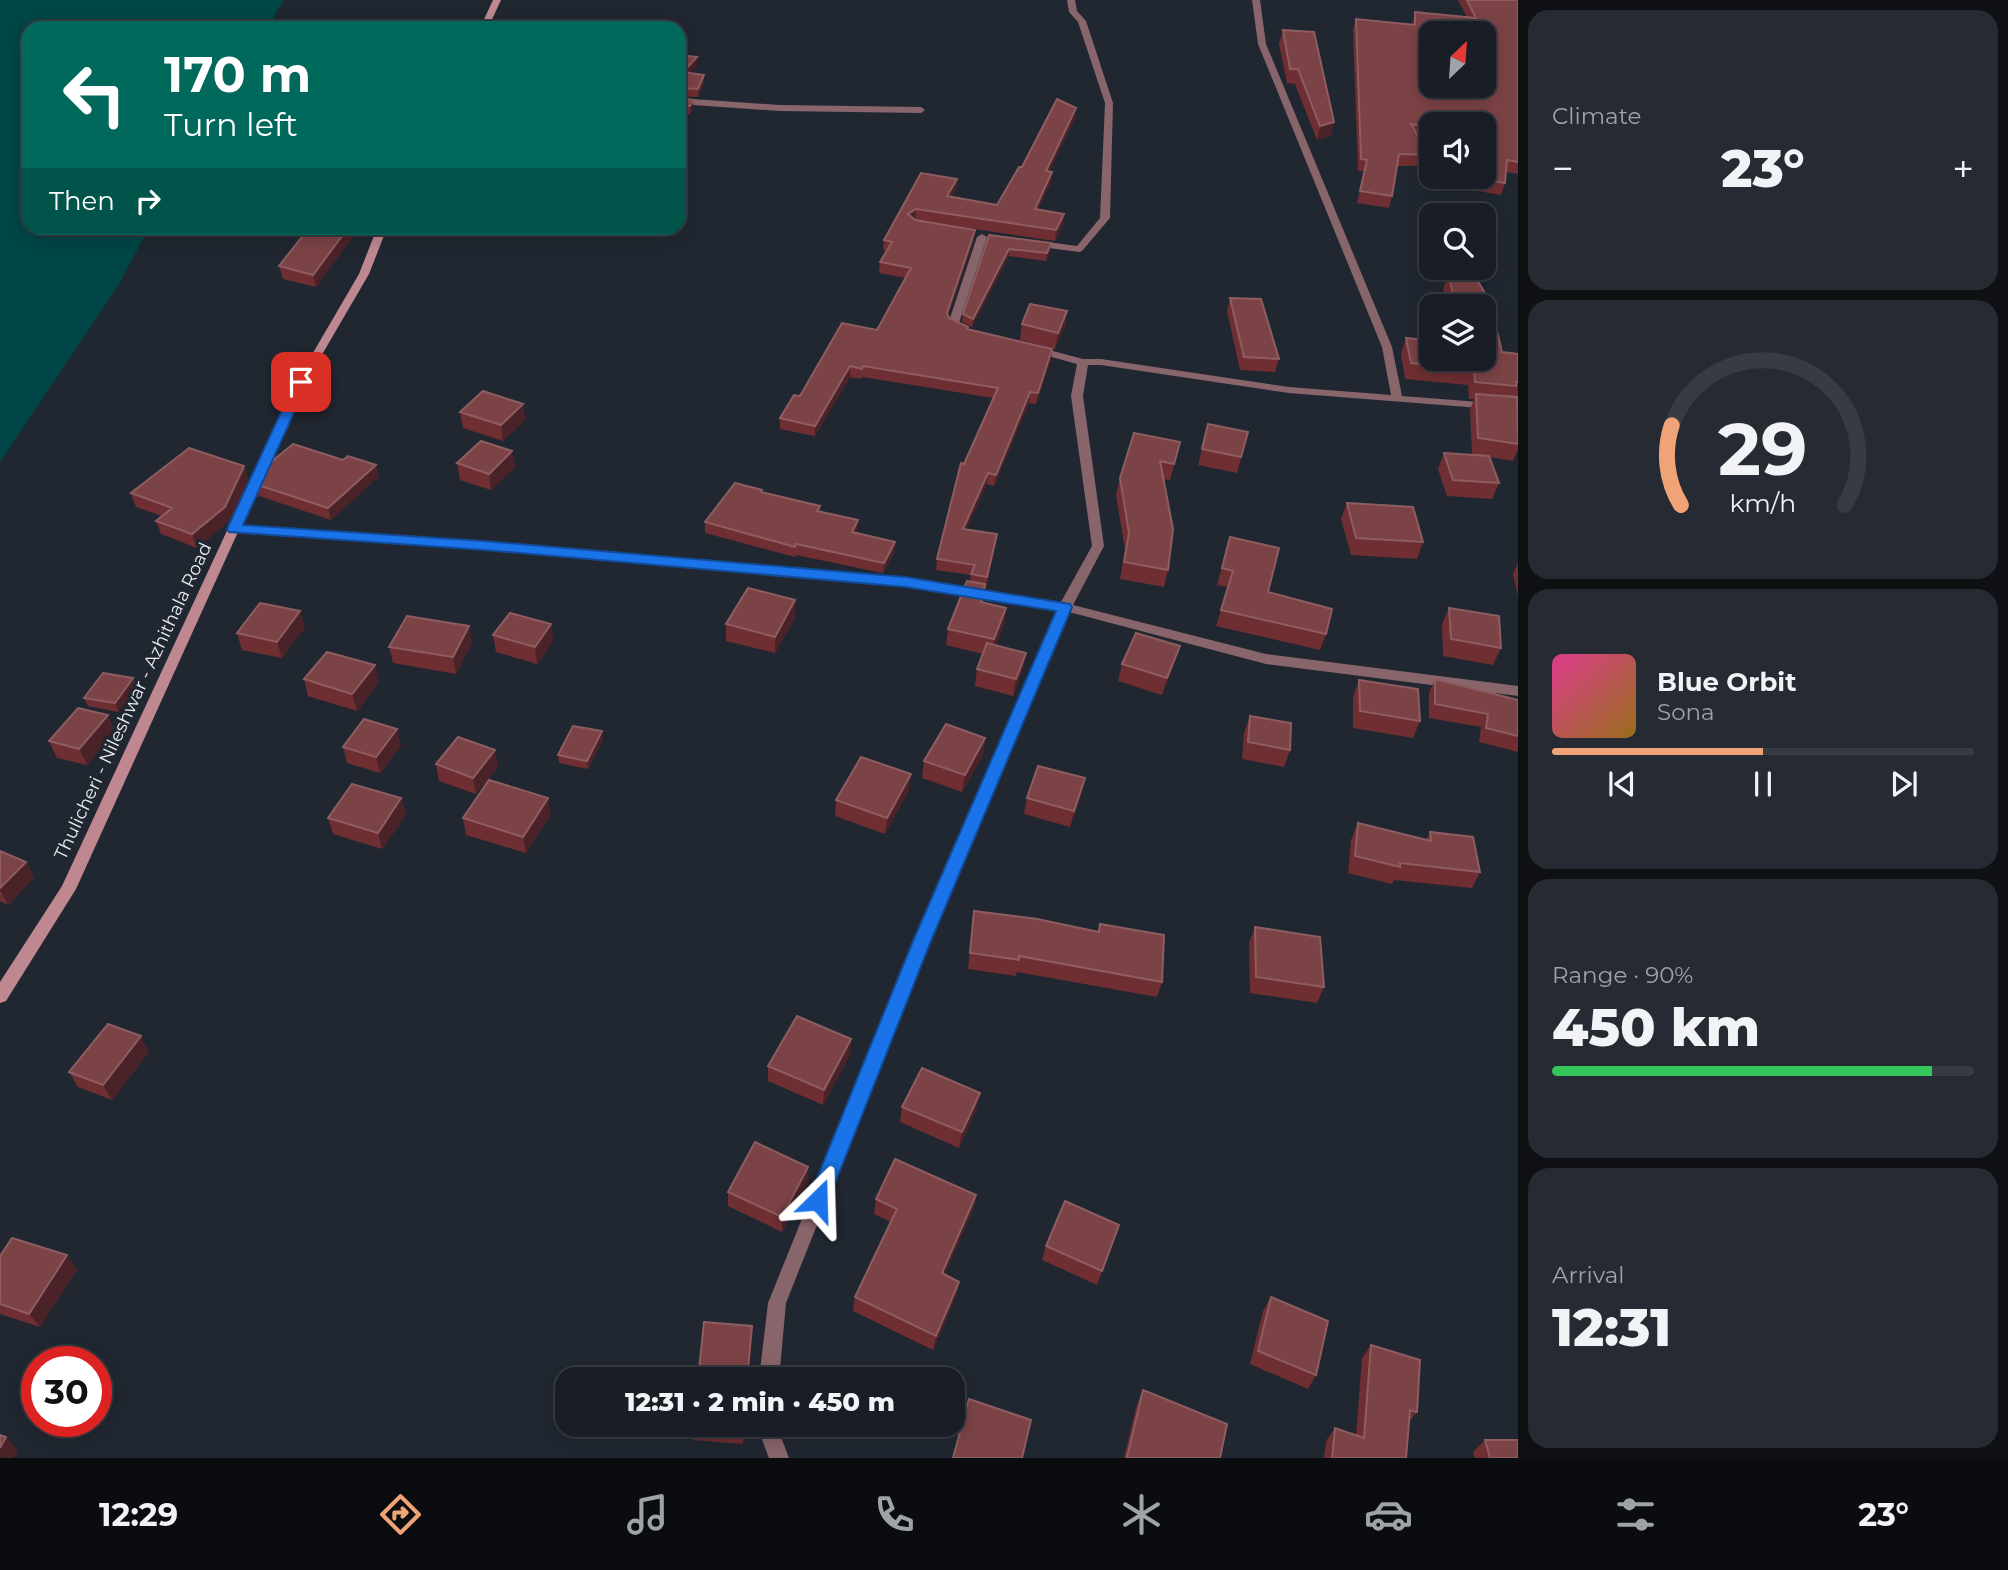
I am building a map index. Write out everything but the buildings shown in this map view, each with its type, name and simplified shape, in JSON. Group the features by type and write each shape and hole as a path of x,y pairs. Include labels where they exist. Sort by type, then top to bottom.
{"main road":[{"path":"487,21 497,0"},
{"name":"Thulicheri - Nileshwar - Azhithala Road","path":"0,996 68,889 301,382 364,274 379,235"}],"street":[{"path":"1018,242 1079,248 1105,218 1109,103 1082,21 1073,12 1071,0"},
{"path":"1256,0 1262,44 1387,347 1397,398"},
{"path":"686,101 780,108 922,110"},
{"path":"981,336 953,324 984,237"},
{"path":"1019,346 1083,362 1101,362 1289,390 1518,408"},
{"path":"770,1367 777,1303 922,941 1065,607 1098,546 1077,396 1083,362"},
{"path":"234,529 484,546 906,582 1065,607 1266,659 1518,691"},
{"path":"771,1437 779,1458"}],"shaded area":[{"path":"0,0 284,0 271,21 21,21 21,235 145,235 118,286 0,462"}],"route":[{"path":"301,382 234,529 484,546 906,582 1065,607 922,941 818,1200"}]}
